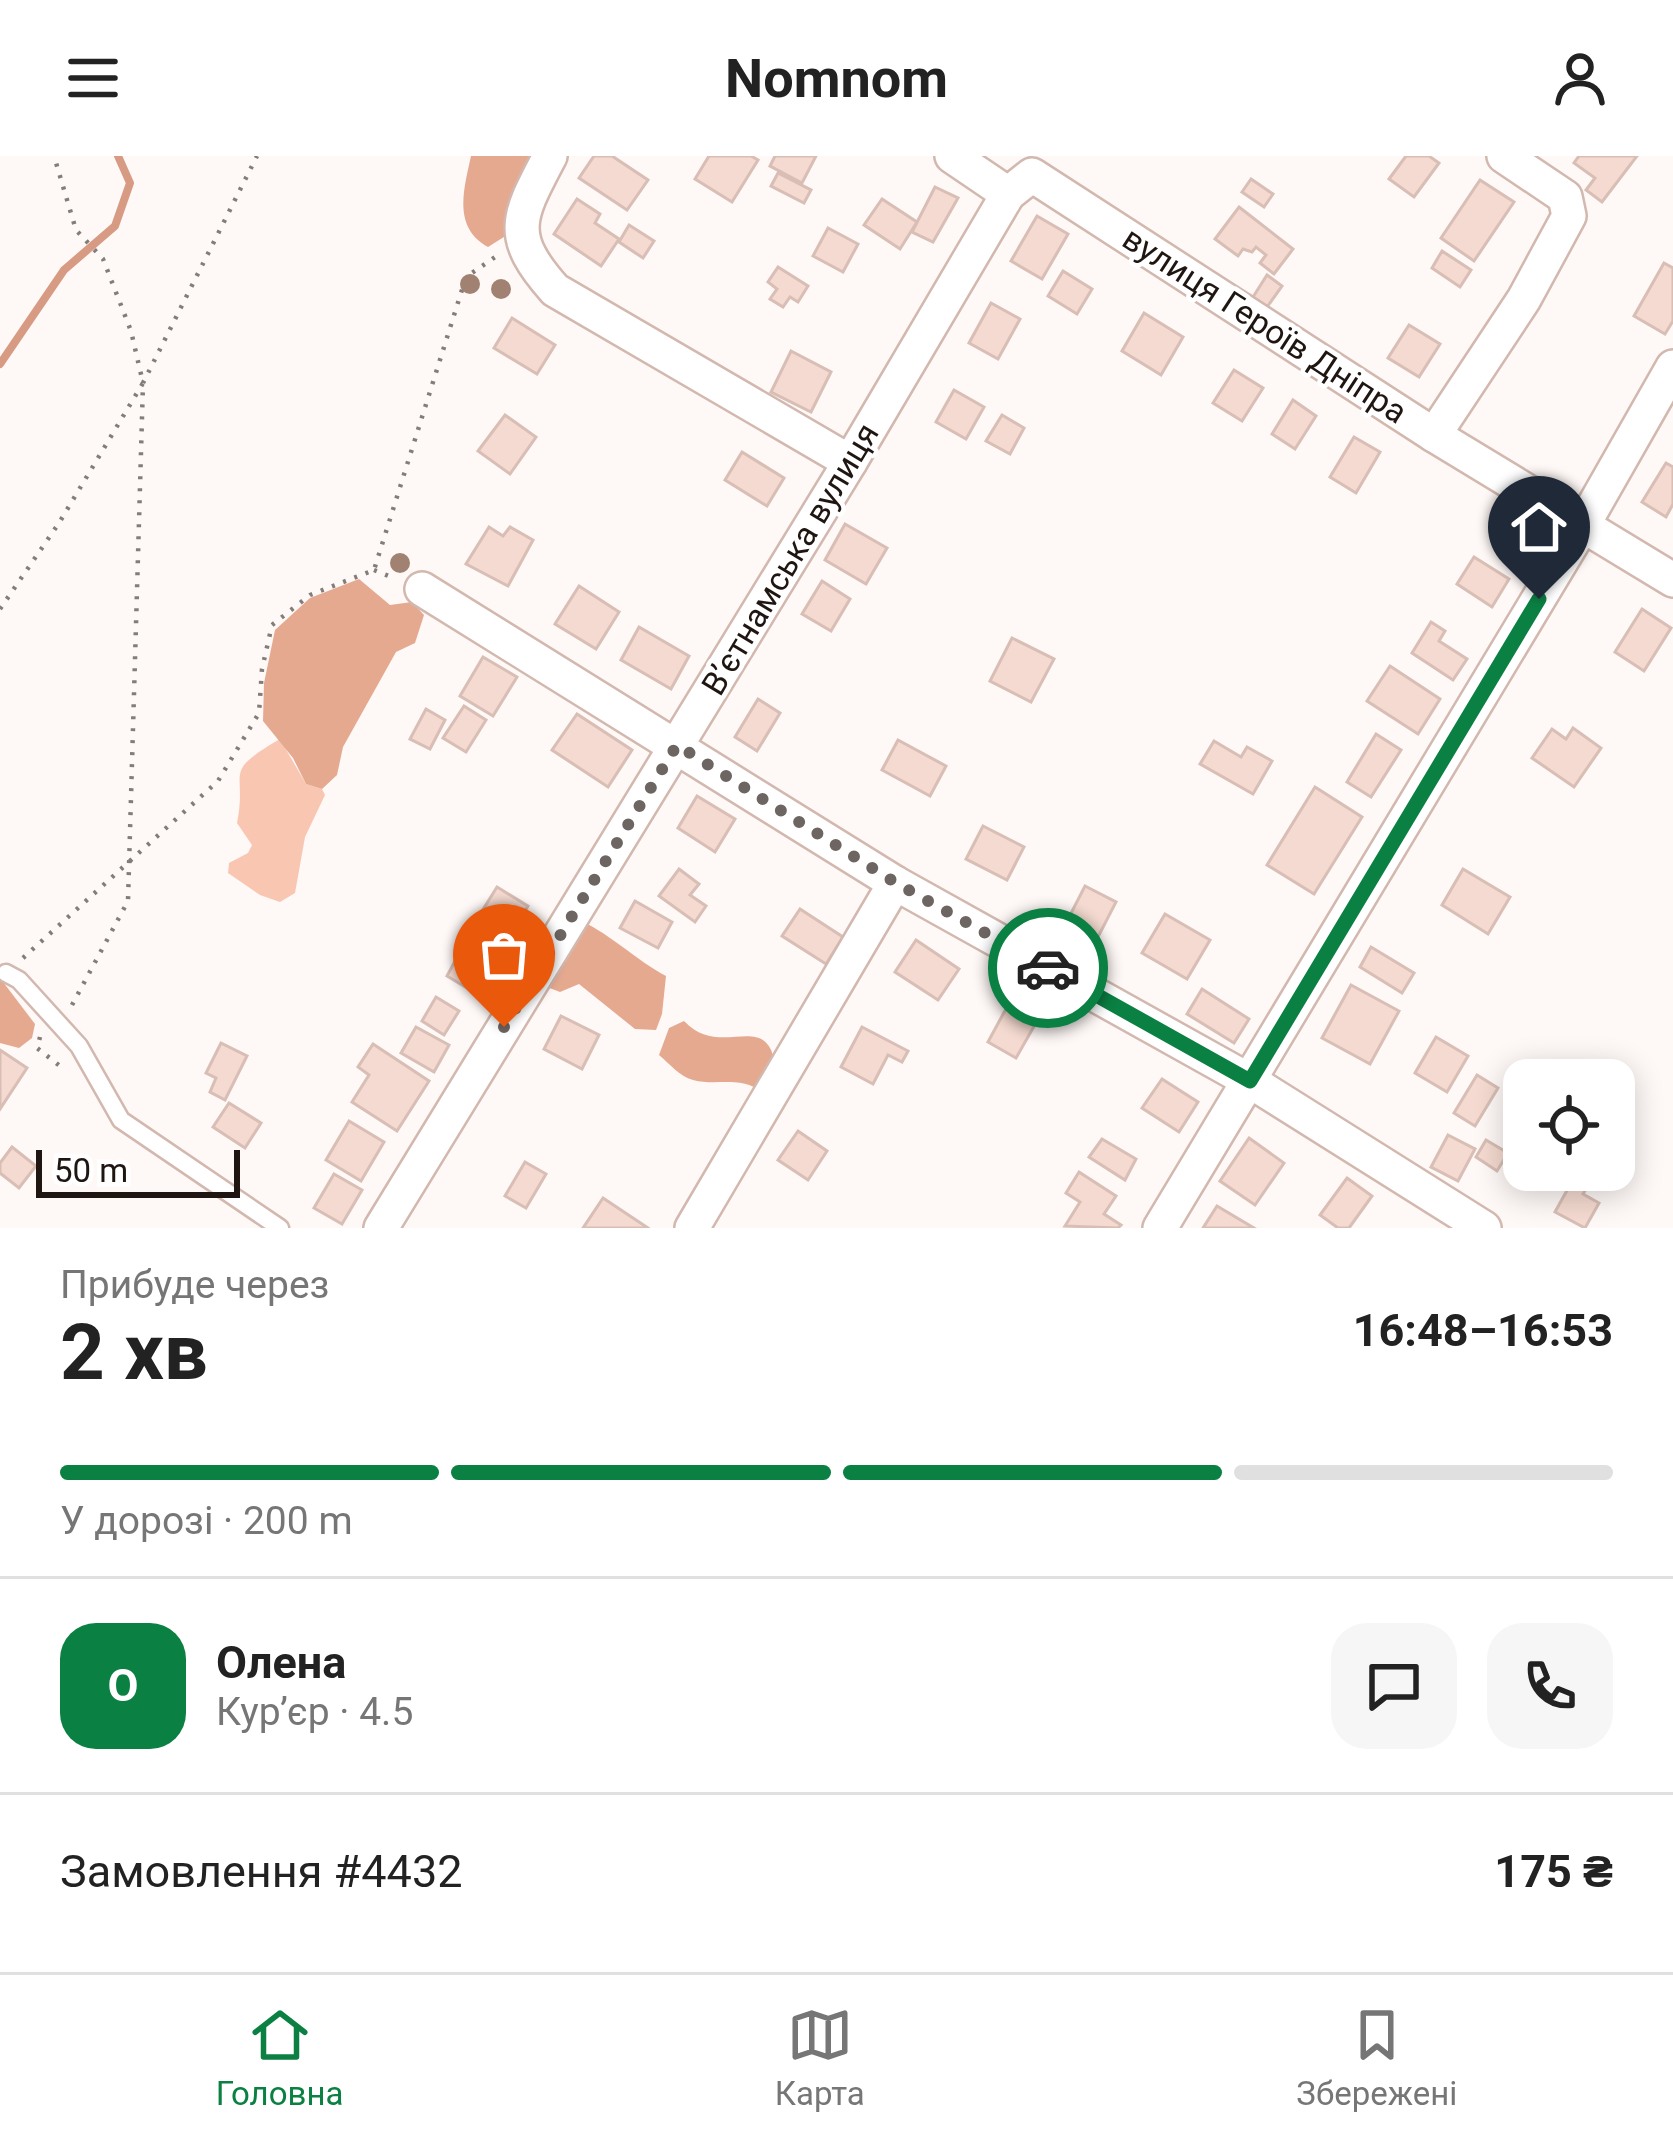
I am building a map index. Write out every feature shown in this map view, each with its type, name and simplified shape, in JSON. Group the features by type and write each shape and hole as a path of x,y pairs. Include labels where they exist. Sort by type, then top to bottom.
{"street":[{"path":"550,156 522,219 521,243 531,264 555,290 850,462"},
{"name":"вулиця Героїв Дніпра","path":"952,156 1028,175 1434,435 1673,580"},
{"path":"1434,435 1524,299 1569,216 1565,197 1504,156"},
{"name":"Вʼєтнамська вулиця","path":"381,1228 1028,175"},
{"path":"1160,1228 1673,367"},
{"path":"422,589 896,883 1250,1081 1484,1228"},
{"path":"692,1228 896,883"}],"lane":[{"path":"6,973 19,980 79,1046 121,1120 280,1228"}],"path":[{"path":"54,156 76,230 103,260 117,295 143,383 128,901 72,1002 79,1046"},
{"path":"0,609 59,524 143,383 257,156"},
{"path":"6,973 218,781 260,713 262,669 272,625 310,595 374,570 466,278 480,264 521,243"}],"shaded area":[{"path":"471,156 540,156 507,235 488,247 469,229 465,218"},
{"path":"359,579 390,605 412,602 424,615 415,643 396,652 343,747 337,775 322,789 306,784 293,758 263,721 264,683 275,630 310,598"},
{"path":"280,739 306,784 322,789 325,795 305,837 295,893 280,902 260,895 228,873 229,863 248,853 252,845 237,823 240,774 250,759"},
{"path":"579,921 666,976 656,1030 635,1029 579,984 560,992 547,987"},
{"path":"0,978 35,1024 32,1038 19,1048 0,1043"},
{"path":"684,1021 714,1037 764,1041 776,1072 756,1088 683,1076 659,1055 669,1028"}],"building":[{"path":"594,156 612,156 648,180 627,210 579,178"},
{"path":"709,156 758,160 732,202 695,179"},
{"path":"775,156 816,156 802,183 770,166"},
{"path":"1406,156 1429,156 1439,163 1414,197 1389,179"},
{"path":"1579,156 1637,156 1602,202 1586,190 1595,178 1574,163"},
{"path":"778,173 811,190 804,203 771,186"},
{"path":"1251,179 1273,194 1264,207 1242,192"},
{"path":"1480,180 1514,202 1474,261 1441,238"},
{"path":"935,187 958,198 933,242 912,232"},
{"path":"577,199 600,214 595,223 619,239 601,266 554,234"},
{"path":"882,199 917,222 900,249 864,225"},
{"path":"1239,207 1293,249 1274,274 1260,263 1266,255 1256,247 1252,252 1243,249 1238,256 1215,239"},
{"path":"1037,216 1068,234 1042,279 1011,261"},
{"path":"629,225 654,241 643,258 619,242"},
{"path":"828,228 858,244 843,272 813,256"},
{"path":"1442,251 1471,270 1460,287 1432,268"},
{"path":"1664,263 1673,268 1673,321 1665,334 1634,316"},
{"path":"778,267 808,286 798,302 790,297 783,307 770,299 777,289 768,282"},
{"path":"1063,271 1092,289 1077,314 1048,296"},
{"path":"1267,275 1282,286 1267,307 1253,297"},
{"path":"991,303 1020,319 998,359 969,343"},
{"path":"1144,313 1183,337 1161,375 1122,351"},
{"path":"512,318 555,345 537,374 494,348"},
{"path":"1409,325 1440,344 1419,377 1388,358"},
{"path":"791,351 831,372 811,412 771,392"},
{"path":"1234,370 1263,388 1242,421 1213,403"},
{"path":"954,390 984,407 966,439 936,422"},
{"path":"1293,400 1316,416 1295,449 1272,434"},
{"path":"505,415 536,437 510,474 478,451"},
{"path":"1002,415 1024,428 1010,454 986,441"},
{"path":"1354,437 1380,452 1356,493 1330,477"},
{"path":"742,452 784,478 767,506 725,480"},
{"path":"1666,463 1673,467 1673,504 1666,517 1642,502"},
{"path":"845,524 887,548 866,584 825,560"},
{"path":"489,527 503,536 510,527 533,540 508,586 466,564"},
{"path":"1474,557 1509,579 1492,607 1457,584"},
{"path":"822,581 850,599 831,631 802,614"},
{"path":"579,586 619,612 596,649 555,624"},
{"path":"1642,609 1671,628 1644,671 1615,652"},
{"path":"1431,622 1445,631 1439,641 1467,659 1453,680 1412,653"},
{"path":"639,627 689,656 671,689 621,660"},
{"path":"1012,638 1054,659 1031,702 990,681"},
{"path":"483,657 517,677 493,716 460,696"},
{"path":"1390,666 1440,699 1418,734 1367,701"},
{"path":"758,699 780,713 757,751 735,737"},
{"path":"464,706 486,720 466,752 443,738"},
{"path":"426,709 445,720 430,749 410,739"},
{"path":"577,714 632,750 608,787 552,750"},
{"path":"1573,728 1601,748 1574,787 1532,758 1552,729 1566,739"},
{"path":"1376,734 1401,750 1371,797 1347,782"},
{"path":"898,740 946,766 930,796 882,770"},
{"path":"1214,741 1241,757 1247,747 1272,761 1253,794 1200,764"},
{"path":"1315,787 1362,817 1314,894 1267,865"},
{"path":"697,796 735,819 715,852 678,828"},
{"path":"983,826 1024,847 1007,880 966,859"},
{"path":"679,869 699,884 690,895 706,906 695,922 659,896"},
{"path":"1463,869 1510,897 1488,934 1442,905"},
{"path":"1085,886 1116,902 1098,937 1067,921"},
{"path":"497,887 528,906 503,947 472,927"},
{"path":"635,901 672,922 658,948 620,928"},
{"path":"800,909 843,937 826,964 782,936"},
{"path":"1165,914 1210,940 1187,979 1142,953"},
{"path":"916,940 959,969 938,1000 895,972"},
{"path":"1371,947 1414,973 1402,993 1360,967"},
{"path":"455,961 476,973 467,988 447,976"},
{"path":"1351,985 1399,1011 1370,1064 1322,1038"},
{"path":"1202,989 1249,1019 1234,1043 1187,1014"},
{"path":"436,997 459,1011 444,1035 422,1021"},
{"path":"1008,1005 1037,1021 1016,1058 988,1042"},
{"path":"561,1016 599,1035 582,1069 544,1049"},
{"path":"416,1027 449,1045 434,1072 401,1053"},
{"path":"862,1027 908,1051 902,1062 888,1055 873,1084 841,1067"},
{"path":"1436,1037 1468,1056 1447,1092 1415,1073"},
{"path":"221,1043 247,1056 225,1100 210,1092 216,1078 206,1073"},
{"path":"373,1044 429,1081 397,1131 352,1102 369,1075 358,1067"},
{"path":"0,1050 27,1068 0,1109"},
{"path":"1477,1075 1498,1088 1475,1126 1454,1113"},
{"path":"1162,1079 1198,1102 1179,1132 1142,1108"},
{"path":"229,1103 261,1123 245,1148 213,1127"},
{"path":"349,1121 384,1142 361,1181 326,1160"},
{"path":"798,1131 827,1151 808,1180 778,1160"},
{"path":"1448,1135 1475,1149 1458,1181 1431,1167"},
{"path":"1249,1138 1284,1163 1255,1205 1220,1181"},
{"path":"1102,1139 1136,1159 1125,1180 1089,1157"},
{"path":"1486,1140 1503,1150 1497,1171 1476,1157"},
{"path":"12,1147 36,1166 19,1188 0,1173 0,1163"},
{"path":"525,1162 546,1174 526,1208 505,1196"},
{"path":"1079,1172 1116,1196 1104,1214 1121,1225 1118,1228 1065,1226 1080,1202 1066,1193"},
{"path":"334,1174 362,1190 342,1224 314,1208"},
{"path":"1347,1178 1372,1196 1349,1228 1338,1228 1320,1215"},
{"path":"1567,1191 1585,1191 1599,1203 1585,1228 1555,1212"},
{"path":"603,1198 648,1228 583,1228"},
{"path":"1217,1206 1254,1228 1203,1228"}],"waterway":[{"path":"0,364 64,270 115,226 130,183 118,156"}],"way so far":[{"path":"504,1027 677,745 896,883 1048,968"}],"route":[{"path":"1048,968 1250,1081 1539,599"}]}
